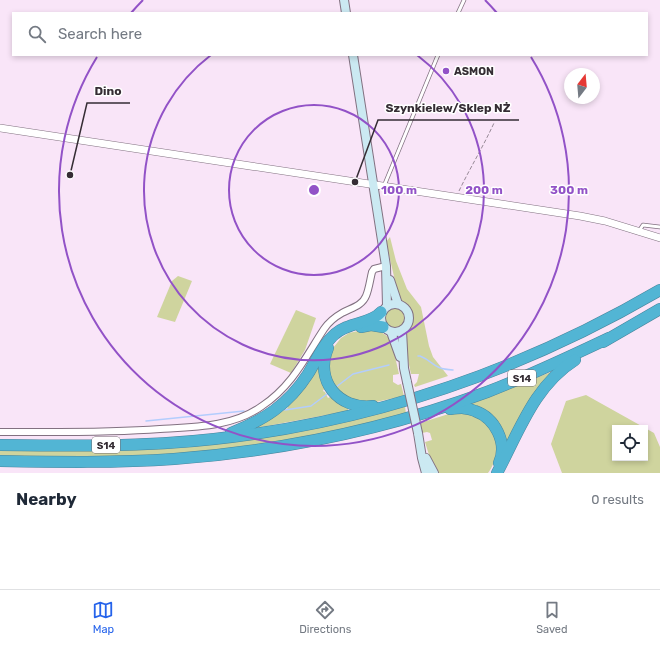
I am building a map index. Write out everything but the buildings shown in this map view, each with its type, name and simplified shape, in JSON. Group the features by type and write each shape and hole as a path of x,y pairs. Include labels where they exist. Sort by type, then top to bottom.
{"highway":[{"name":"S14","path":"0,445 106,445 212,439 257,434 320,423 396,404 483,376 547,349 628,309 660,290"},
{"path":"212,439 258,422 282,405 302,382 334,334 343,328 375,317 384,309"},
{"name":"S14","path":"0,461 144,461 228,454 322,439 390,423 432,411 520,379 609,338 660,310"},
{"path":"387,330 372,325 349,329 337,336 332,341 325,357 324,371 331,389 341,399 348,403 361,406 396,404"},
{"path":"497,473 529,410 544,387 554,376 571,362 609,338"},
{"path":"432,411 464,408 481,413 490,420 498,431 501,448 500,460 493,473"}],"main road":[{"path":"344,0 346,12"},
{"path":"353,56 386,268 398,304"},
{"path":"386,268 384,309 380,320 387,330 404,368"},
{"path":"384,309 391,304 398,304 404,308 409,316 408,325 402,331 404,368 426,473"},
{"path":"387,330 402,331"},
{"path":"421,446 434,473"}],"street":[{"path":"0,128 592,218 660,238"},
{"path":"0,432 128,431 190,427 222,423 244,416 262,407 281,391 295,376 325,328 342,313 359,304 365,297 374,269 379,267 386,268"}],"lane":[{"path":"458,12 464,0"},
{"path":"384,186 438,56"},
{"path":"639,232 643,225 660,227"}],"path":[{"path":"456,197 470,167 494,123"}],"green space":[{"path":"390,237 396,261 407,289 421,307 429,346 433,357 448,376 415,387 414,385 417,382 419,374 411,374 406,351 405,335 412,326 412,313 409,307 399,298 386,242"},
{"path":"178,276 192,281 175,322 157,317 172,281"},
{"path":"395,307 403,310 406,318 403,326 395,329 387,326 384,318 387,310"},
{"path":"296,310 316,318 305,350 291,373 270,364"},
{"path":"367,329 377,329 391,339 399,374 393,375 393,382 398,385 401,384 404,396 371,403 351,401 331,383 328,368 333,348 341,338 349,333"},
{"path":"319,365 325,387 323,391 328,398 330,397 348,408 348,411 255,427 288,408 287,406"},
{"path":"551,372 508,445 470,404"},
{"path":"586,395 640,425 612,425 612,461 648,461 648,430 654,433 660,447 660,473 562,473 551,444 566,401"},
{"path":"405,406 406,414 377,423 268,445 142,457 0,457 0,449 138,448"},
{"path":"455,412 471,414 482,419 490,426 494,433 497,447 496,454 492,467 488,473 439,473 429,455 425,442 432,440 430,433 422,433 420,423"}],"waterway":[{"path":"418,356 425,358 437,367 453,370"},
{"path":"336,387 353,374 389,365"},
{"path":"285,410 311,406 327,394"},
{"path":"146,421 244,411"}],"place":[{"name":"ASMON","path":"446,71"},
{"name":"Dino","path":"70,175"},
{"name":"Szynkielew/Sklep NŻ","path":"355,182"}]}
